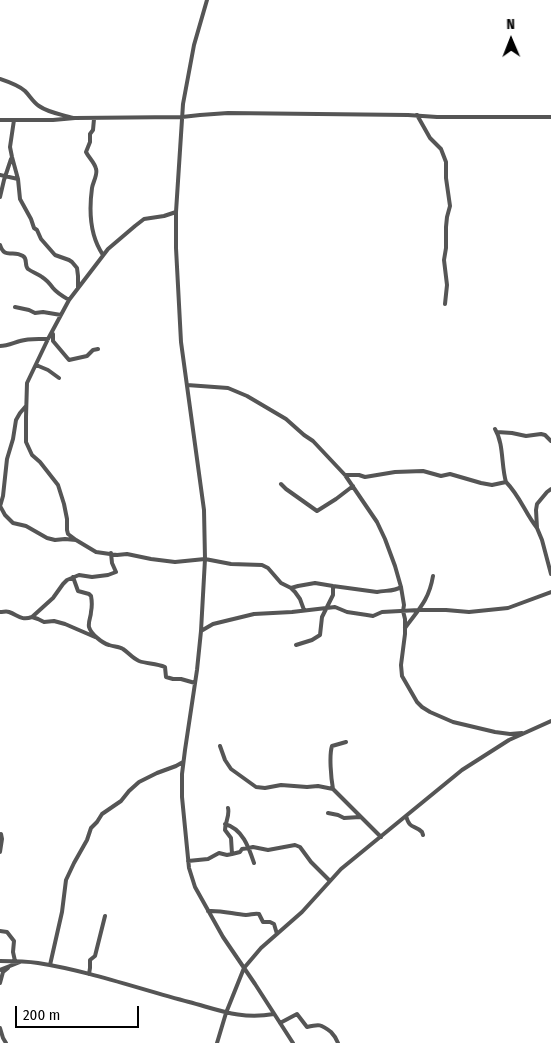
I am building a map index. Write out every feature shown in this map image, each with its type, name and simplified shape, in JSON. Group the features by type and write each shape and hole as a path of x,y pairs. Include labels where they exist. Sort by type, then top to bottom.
{"street":[{"path":"207,0 191,60 183,104 176,212 181,342 204,510 205,559 201,631 184,762 182,798 188,861 193,882 223,937 293,1043"},
{"path":"0,79 20,87 37,105 45,110 75,118"},
{"path":"0,120 182,117 228,113 551,117"},
{"path":"418,115 430,138 441,150 446,162 450,206 446,217 444,260 447,285 445,304"},
{"path":"94,118 93,130 90,134 90,142 86,152 96,167 90,203 91,222 95,239 103,255"},
{"path":"14,120 10,142 20,199 34,228 55,255 72,262 77,268 78,288"},
{"path":"0,197 3,176 12,158"},
{"path":"3,176 18,179"},
{"path":"176,212 148,218 139,222 111,246 69,300 27,384 26,442 32,455 58,485 64,504 68,534 92,550 116,555 127,554 175,562 205,559 225,564 262,565 268,568 281,583 291,588 300,599 304,610"},
{"path":"0,245 4,253 24,256 28,269 41,276 69,300"},
{"path":"15,308 35,313 43,312 61,315"},
{"path":"44,349 53,341 54,329"},
{"path":"0,346 6,346 19,341 48,339"},
{"path":"53,341 69,360 87,356 93,350 98,349"},
{"path":"36,365 48,370 59,378"},
{"path":"187,385 228,388 247,396 286,419 313,441 345,475 377,522 395,566 401,587 405,619 401,665 402,676 422,707 438,716 476,728 510,734 522,733"},
{"path":"26,406 16,420 0,506 5,516 13,523 26,526 37,534 55,540 76,540"},
{"path":"551,441 541,434 526,436 496,430 506,482 524,505 537,528 551,574"},
{"path":"345,475 365,477 395,472 424,471 441,476 450,474 492,485 506,482"},
{"path":"281,484 317,511 336,500 353,486"},
{"path":"537,528 536,510 538,504 551,489"},
{"path":"0,612 7,611 28,619 32,617 54,598 63,584 73,577 78,575 92,578 114,573 116,570 112,562 111,553"},
{"path":"405,628 429,594 433,576"},
{"path":"73,577 78,591 92,596 92,612 89,620 91,632 109,645 123,648 140,661 159,664 164,668 166,678 168,679 181,679 195,683"},
{"path":"291,588 315,583 377,592 394,590 401,587"},
{"path":"296,645 312,640 320,635 322,618 334,595 333,586"},
{"path":"201,631 213,624 254,614 335,607 347,612 367,616 373,616 382,612 419,610 469,612 508,608 551,592"},
{"path":"32,617 44,622 54,621 65,624 99,638"},
{"path":"216,1043 244,968 262,948 302,912 341,869 462,770 522,733 551,721"},
{"path":"333,789 331,748 346,742"},
{"path":"220,746 225,760 231,769 256,787 265,788 284,785 318,786 333,789 381,837"},
{"path":"50,965 62,912 66,880 87,840 91,828 102,814 122,801 139,782 184,762"},
{"path":"228,808 229,815 225,824 225,830 231,838 232,854"},
{"path":"328,813 344,818 360,817"},
{"path":"406,816 408,823 420,829 422,835"},
{"path":"225,824 230,825 241,835 249,848 254,863"},
{"path":"0,852 1,834"},
{"path":"188,861 208,859 219,853 232,854 254,847 274,850 279,847 295,845 302,850 330,881"},
{"path":"208,911 217,910 249,915 259,914 263,922 274,924 277,935"},
{"path":"89,974 90,960 95,956 105,916"},
{"path":"0,931 7,932 14,941 13,952 15,961"},
{"path":"0,961 50,965 89,974 226,1013 246,1016 274,1014"},
{"path":"0,970 22,962"},
{"path":"0,983 3,972 10,966"},
{"path":"280,1023 297,1014 307,1027 323,1025 336,1037 338,1043"},
{"path":"0,1029 6,1043"}]}
